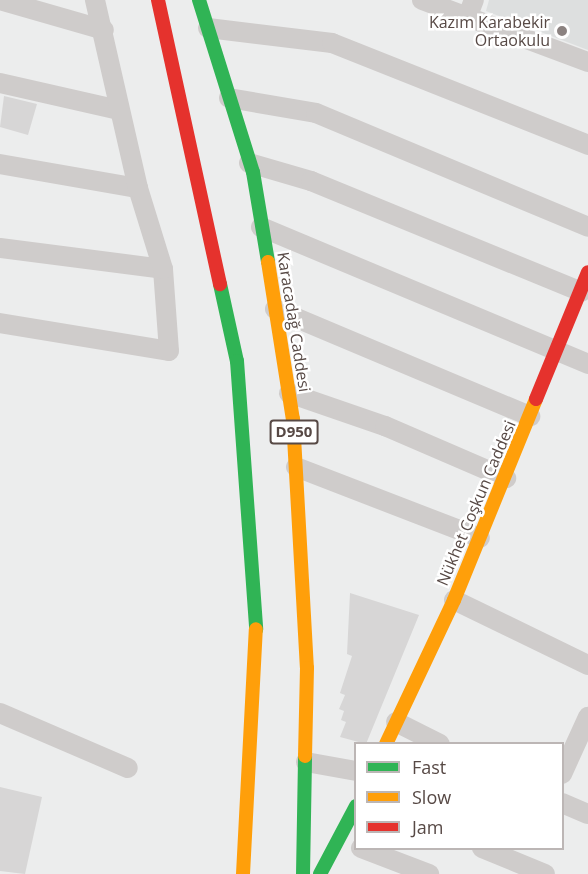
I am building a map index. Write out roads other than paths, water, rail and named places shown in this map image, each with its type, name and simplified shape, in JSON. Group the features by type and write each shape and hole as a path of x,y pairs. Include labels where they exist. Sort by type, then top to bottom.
{"main road":[{"path":"158,0 237,361 257,642 243,874"},
{"name":"Karacadağ Caddesi","path":"200,0 249,163 289,393 296,467 307,668 303,874"},
{"name":"Nükhet Coşkun Caddesi","path":"387,742 454,600 506,478 588,272"},
{"path":"320,874 347,843 354,814"}],"street":[{"path":"0,0 104,30"},
{"path":"0,323 168,351 163,269 138,188 119,110 104,30 95,0"},
{"path":"422,0 470,9 588,62"},
{"path":"208,28 332,43 588,145"},
{"path":"0,83 119,110"},
{"path":"229,98 316,112 588,227"},
{"path":"249,163 311,181 581,292"},
{"path":"0,164 138,188"},
{"path":"261,227 588,364"},
{"path":"0,248 163,269"},
{"path":"275,309 530,416"},
{"path":"289,393 385,426 506,478"},
{"path":"296,467 480,538"},
{"path":"454,600 588,664"},
{"path":"0,713 128,768"},
{"path":"564,770 588,717"},
{"path":"396,722 436,742"},
{"path":"306,762 354,771"},
{"path":"564,803 588,814"},
{"path":"364,850 429,874"},
{"path":"485,850 545,874"}],"place":[{"name":"Kazım Karabekir Ortaokulu","path":"562,31"}]}
